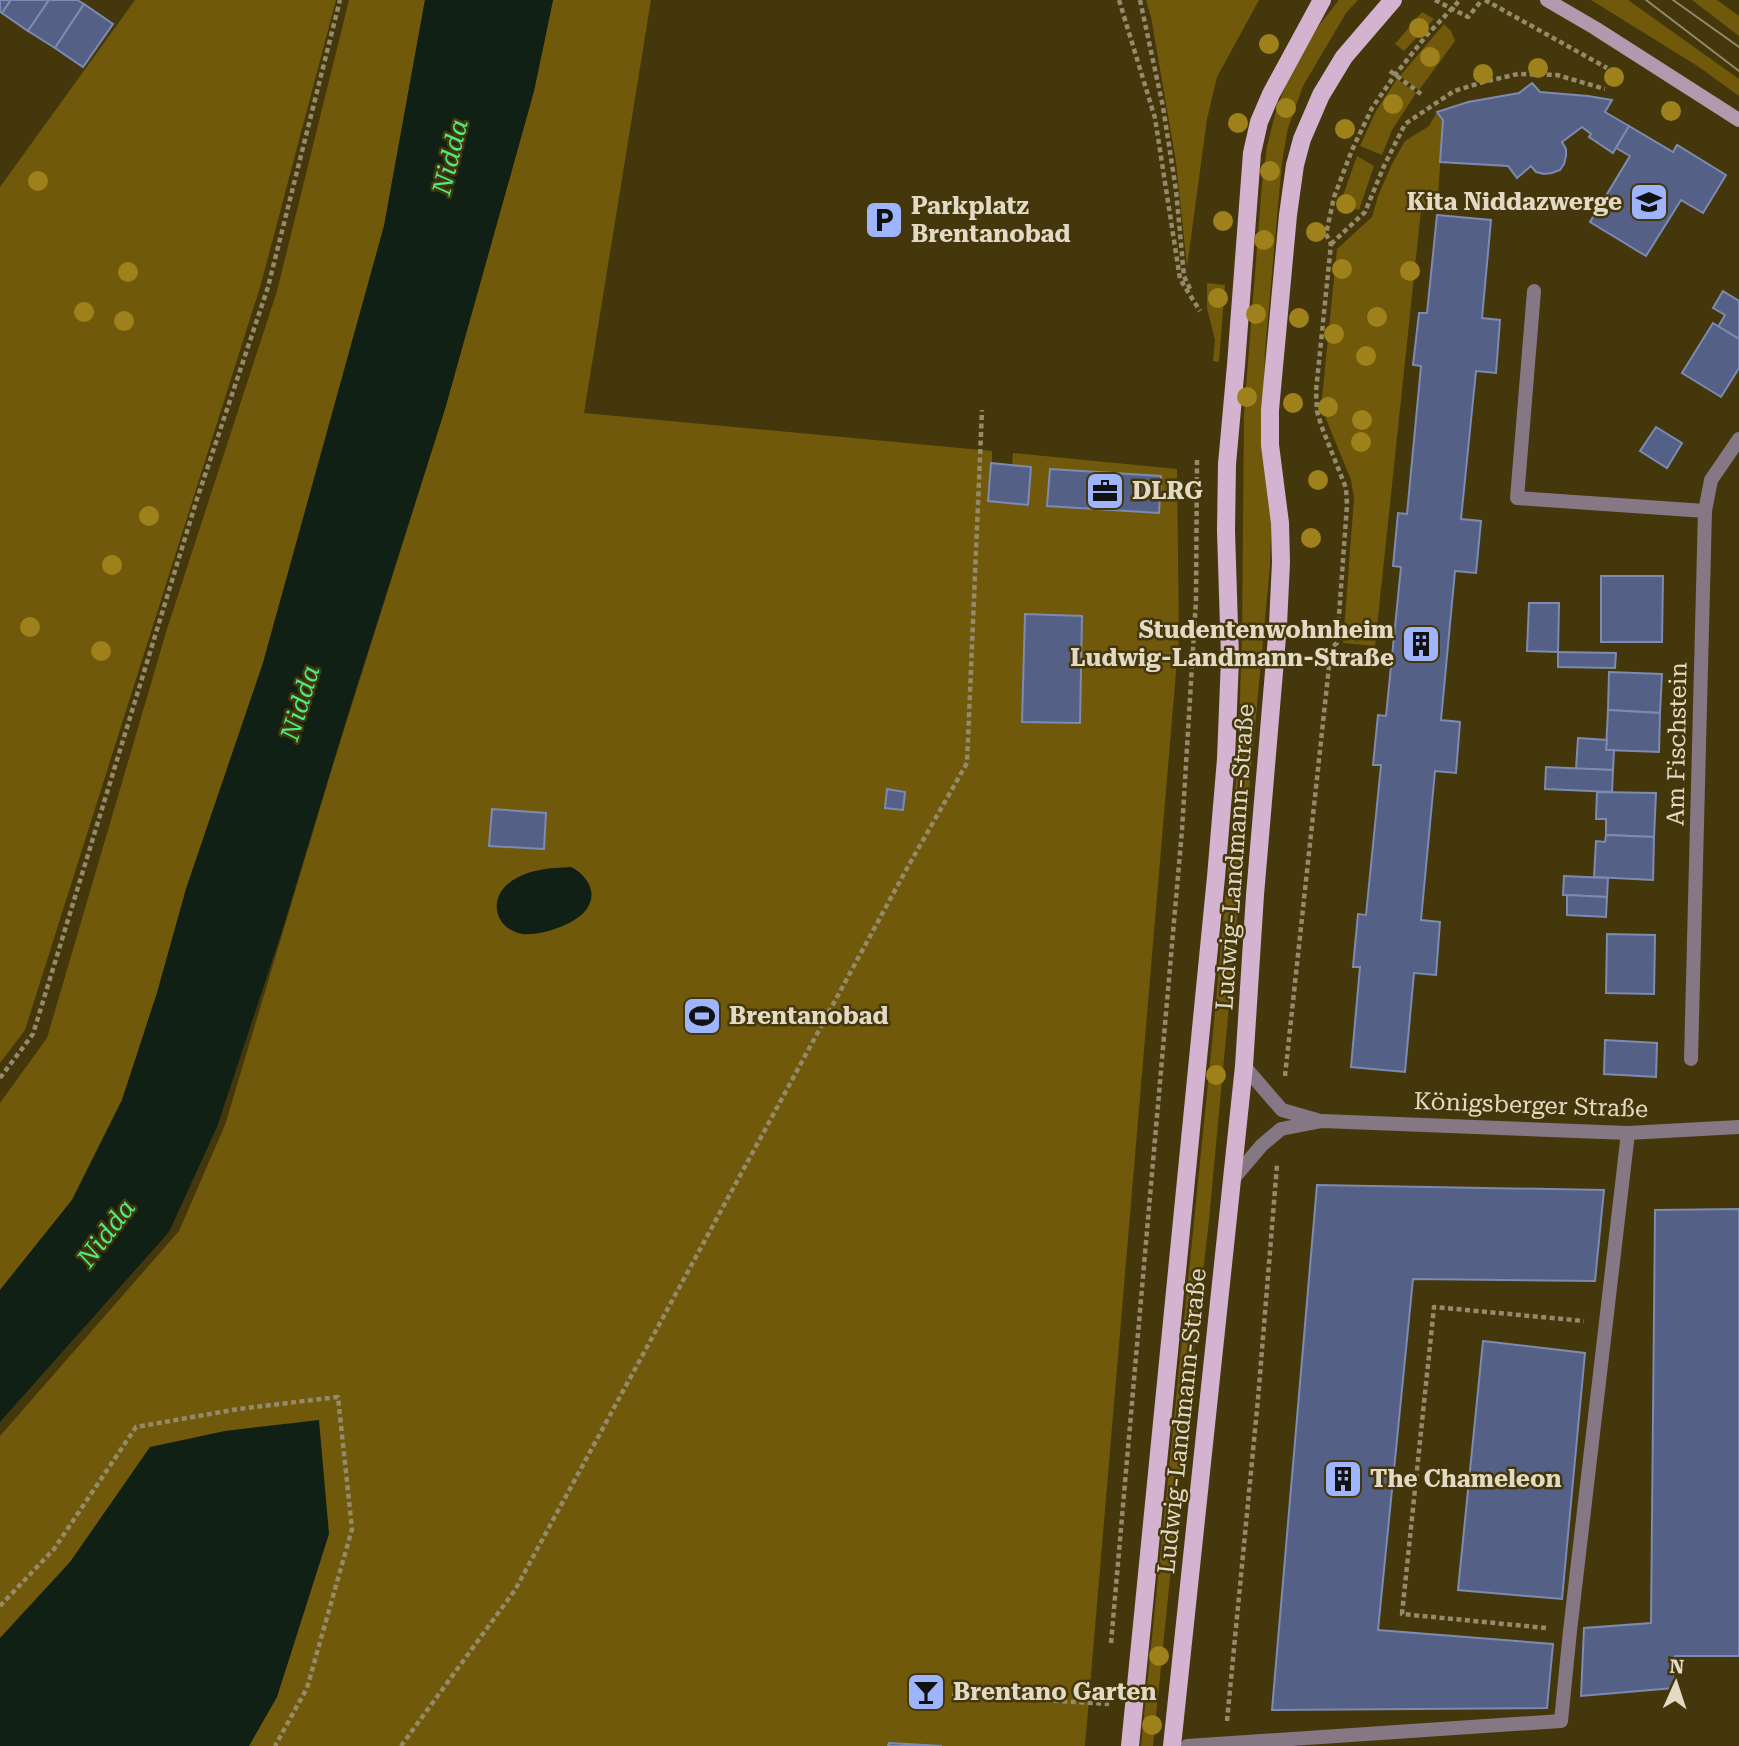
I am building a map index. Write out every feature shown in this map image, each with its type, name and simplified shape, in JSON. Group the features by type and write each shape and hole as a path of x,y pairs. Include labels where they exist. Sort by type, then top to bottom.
{"main road":[{"name":"Ludwig-Landmann-Straße","path":"1129,1746 1226,758 1230,658 1227,464 1252,153 1259,122 1271,94 1322,0"},
{"name":"Ludwig-Landmann-Straße","path":"1172,1746 1244,1066 1280,587 1280,523 1270,445 1270,410 1288,215 1302,139 1321,94 1344,57 1393,0"},
{"path":"1548,0 1739,120"}],"street":[{"path":"1534,291 1517,498 1705,512"},
{"name":"Am Fischstein","path":"1691,1059 1705,512 1711,480 1739,439"},
{"path":"1244,1066 1282,1110"},
{"name":"Königsberger Straße","path":"1282,1110 1322,1121 1628,1133 1739,1127"},
{"name":"Königsberger Straße","path":"1281,1129 1322,1121"},
{"path":"1233,1179 1262,1145 1281,1129"},
{"path":"1187,1746 1561,1721 1628,1133"}],"path":[{"path":"0,1078 33,1034 197,499 268,287 340,0"},
{"path":"1119,0 1155,118 1180,279 1200,311 1184,276 1176,190 1163,107 1140,0"},
{"path":"1435,0 1468,17 1482,0"},
{"path":"1282,1110 1331,649 1338,643 1347,505 1346,488 1317,411 1316,391 1331,244 1326,234 1334,197 1372,108 1393,73 1460,0"},
{"path":"1393,73 1421,94"},
{"path":"1331,244 1366,212 1384,166 1405,124 1454,91 1518,74 1558,75 1605,89"},
{"path":"401,1746 515,1590 894,892 967,763 982,410"},
{"path":"1111,1648 1182,830 1196,600 1197,458"},
{"path":"1225,1744 1281,1129"},
{"path":"1570,1631 1402,1614 1434,1307 1606,1323"},
{"path":"0,1606 54,1549 136,1427 238,1409 338,1397 352,1529 307,1688 275,1746"},
{"path":"952,1695 1134,1704"},
{"path":"1105,1714 1106,1703"}],"shaded area":[{"path":"135,0 336,0 261,284 25,1030 0,1063 0,187"},
{"path":"349,0 425,0 384,226 263,663 186,889 157,993 122,1100 72,1200 0,1290 0,1103 47,1038 167,629 277,291"},
{"name":"Brentanobad","path":"553,0 651,0 584,413 992,451 992,463 1012,465 1013,453 1177,469 1179,637 1085,1746 0,1746 0,1436 179,1231 225,1125 333,765 445,409 534,91"},
{"path":"1146,0 1259,0 1217,77 1207,119 1187,267 1176,162"},
{"path":"1339,0 1358,0 1346,13 1303,86 1288,128 1282,162 1265,351 1263,425 1272,496 1270,566 1209,1220 1153,1746 1141,1746 1238,760 1244,413 1262,184 1267,146 1277,107 1289,77 1317,28"},
{"path":"1591,0 1628,0 1739,79 1739,96 1699,67"},
{"path":"1692,0 1717,0 1739,16 1739,36"},
{"path":"1422,12 1434,19 1404,51 1395,44"},
{"path":"1444,24 1455,41 1419,90 1400,76"},
{"path":"1397,79 1416,93 1392,130 1382,155 1360,146 1376,111"},
{"path":"1437,112 1443,120 1437,211 1421,210 1375,646 1343,643 1354,498 1351,480 1326,419 1322,398 1337,249 1372,217 1378,196 1405,141 1429,126"},
{"path":"1357,156 1374,166 1359,210 1340,204"},
{"path":"1207,283 1225,285 1219,362 1213,361 1215,340 1207,308"}],"water":[{"name":"Nidda","path":"425,0 553,0 534,91 445,409 282,931 217,1127 169,1232 0,1422 0,1290 72,1200 122,1100 157,993 186,889 263,663 384,226"},
{"path":"571,867 582,875 591,891 590,904 581,915 566,925 529,934 513,931 500,920 497,913 498,897 509,883 531,872"},
{"path":"319,1420 329,1534 277,1697 249,1746 0,1746 0,1638 70,1562 150,1447 225,1431"}],"building":[{"path":"0,0 11,0 2,13 0,11"},
{"path":"11,0 49,0 28,31 2,13"},
{"path":"49,0 77,0 84,4 55,48 28,31"},
{"path":"84,4 113,24 83,67 55,48"},
{"path":"1532,83 1540,92 1612,100 1605,112 1629,126 1613,153 1589,137 1591,134 1582,127 1562,142 1566,149 1564,164 1560,170 1552,173 1536,172 1531,166 1517,178 1508,166 1440,162 1443,120 1437,112 1468,102 1519,93"},
{"path":"1629,126 1673,152 1677,145 1726,175 1703,213 1681,200 1646,256 1590,222 1630,156 1616,148"},
{"name":"Studentenwohnheim Ludwig-Landmann-Straße","path":"1437,215 1491,220 1482,318 1500,320 1496,373 1476,371 1461,519 1481,521 1476,573 1455,571 1441,720 1460,722 1456,773 1435,771 1421,920 1440,922 1436,975 1414,973 1405,1072 1351,1067 1360,967 1353,967 1358,914 1366,915 1381,765 1373,765 1378,715 1386,716 1401,567 1393,566 1398,513 1407,514 1421,366 1413,365 1419,313 1427,313"},
{"path":"1723,291 1739,301 1739,339 1718,327 1725,315 1713,308"},
{"path":"1713,323 1739,339 1739,368 1721,397 1682,373"},
{"path":"1656,427 1682,443 1667,468 1640,451"},
{"path":"991,463 1031,467 1028,505 988,501"},
{"path":"1050,469 1161,476 1159,513 1047,506"},
{"path":"1601,576 1663,576 1662,642 1601,642"},
{"path":"1529,603 1559,603 1558,652 1527,651"},
{"path":"1025,614 1082,616 1080,723 1022,722"},
{"path":"1558,652 1616,653 1615,668 1558,667"},
{"path":"1609,672 1662,674 1660,713 1608,710"},
{"path":"1608,710 1660,713 1659,752 1606,750"},
{"path":"1578,738 1607,740 1606,750 1614,750 1613,770 1576,769"},
{"path":"1546,767 1613,770 1612,792 1545,789"},
{"path":"887,789 905,792 903,810 885,808"},
{"path":"1597,792 1656,793 1654,837 1606,835 1606,819 1596,819"},
{"path":"492,809 546,813 544,849 489,846"},
{"path":"1606,835 1654,837 1653,880 1594,877 1596,841 1605,842"},
{"path":"1564,876 1608,878 1607,897 1563,895"},
{"path":"1567,895 1607,897 1606,917 1567,915"},
{"path":"1607,934 1655,935 1654,994 1606,993"},
{"path":"1605,1040 1657,1043 1656,1077 1604,1074"},
{"name":"The Chameleon","path":"1317,1185 1604,1190 1595,1281 1413,1279 1378,1630 1553,1644 1547,1708 1272,1710"},
{"path":"1739,1209 1739,1656 1675,1656 1674,1688 1581,1696 1584,1628 1651,1623 1655,1210"},
{"name":"The Chameleon","path":"1483,1341 1585,1353 1562,1599 1458,1590"},
{"path":"889,1743 942,1746 888,1746"}],"tram line":[{"path":"1646,0 1739,71"},
{"path":"1673,0 1739,47"}],"place":[{"name":"Kita Niddazwerge","path":"1649,202"},
{"name":"Parkplatz Brentanobad","path":"884,220"},
{"name":"DLRG","path":"1105,491"},
{"name":"Studentenwohnheim Ludwig-Landmann-Straße","path":"1421,644"},
{"name":"Brentanobad","path":"702,1016"},
{"name":"The Chameleon","path":"1343,1479"},
{"name":"Brentano Garten","path":"926,1692"}]}
